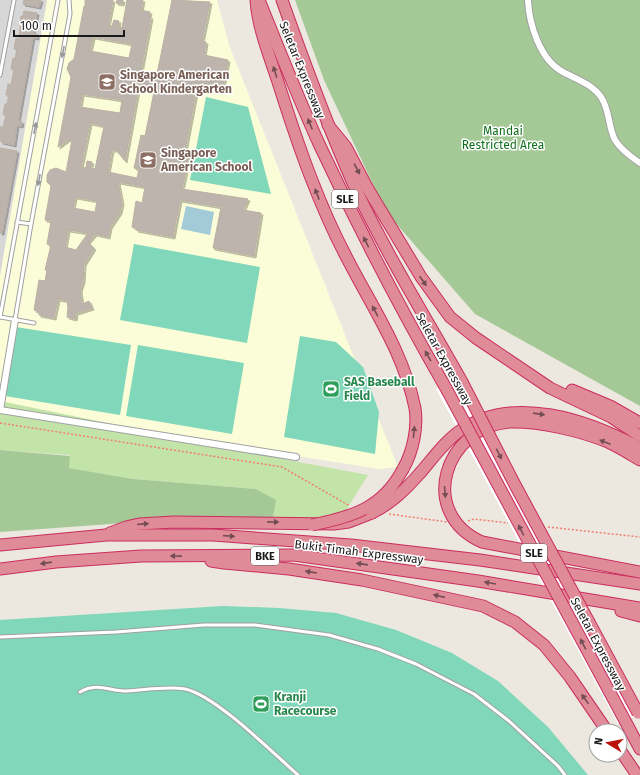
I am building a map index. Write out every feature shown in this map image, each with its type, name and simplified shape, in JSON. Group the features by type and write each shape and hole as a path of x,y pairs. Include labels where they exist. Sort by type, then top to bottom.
{"highway":[{"path":"256,0 257,16 280,89 320,201 348,261 400,356 415,410 415,434 408,460 399,478 388,491 366,509 344,518 312,525"},
{"name":"Seletar Expressway","path":"259,0 316,137 356,221 403,313 447,390 623,718"},
{"name":"Seletar Expressway","path":"282,0 328,125 354,184 398,272 462,382 518,490 639,714"},
{"path":"328,125 346,147 368,189 421,277 450,316 476,338 550,388 611,417 640,436"},
{"path":"535,378 549,380 610,406 640,423"},
{"path":"106,535 126,527 174,522 250,522 312,525 342,524 384,507 403,493 447,442 460,431 476,422 500,413 537,414 572,420 612,432 640,448"},
{"path":"640,460 608,442 570,430 536,424 510,422 487,428 466,440 453,455 448,464 445,486 448,507 457,525 464,532 482,542 640,572"},
{"name":"Bukit Timah Expressway","path":"0,545 106,535 213,535 352,545 480,560 640,584"},
{"name":"Bukit Timah Expressway","path":"0,570 94,558 141,556 294,556 380,566 640,608"},
{"path":"195,557 224,564 289,569 362,580 483,606 515,622 544,644 570,677 602,723"},
{"path":"561,595 640,616"},
{"path":"623,718 640,739"},
{"path":"623,718 640,749"},
{"path":"628,762 637,775"}],"street":[{"path":"528,0 529,17 550,64 588,85 600,96 607,109 615,140 628,155 640,163"},
{"path":"15,320 0,410 296,457"}],"lane":[{"path":"0,75 14,0"},
{"path":"34,323 0,317 58,0"},
{"path":"15,320 31,224 69,22 70,1 76,0"},
{"path":"17,222 31,224"},
{"path":"0,637 233,625 255,625 329,635 378,649 416,664 474,694 509,722 558,766 565,775"},
{"path":"80,692 92,687 119,691 179,688 198,693 212,701 228,714 298,775"}],"path":[{"path":"0,423 282,467 355,509"},
{"path":"385,513 450,522"},
{"path":"464,522 474,519 514,523"},
{"path":"545,527 640,537"}],"shaded area":[{"path":"0,0 48,0 0,295"},
{"name":"Singapore American School","path":"47,0 217,0 229,45 398,467 379,469 0,410 0,276"}],"green space":[{"name":"Mandai Restricted Area","path":"295,0 640,0 640,406 475,314 386,212 324,80"},
{"path":"206,97 248,107 271,194 190,180"},
{"path":"134,244 260,267 247,343 120,320"},
{"path":"16,327 131,345 120,415 5,396"},
{"name":"SAS Baseball Field","path":"300,336 336,342 363,367 379,412 375,454 284,437"},
{"path":"138,345 244,363 232,434 126,416"},
{"path":"0,401 368,475 345,512 311,520 273,517 275,500 256,489 133,479 68,468 70,455 0,450"},
{"path":"0,450 70,456 69,468 133,479 256,489 276,500 273,517 193,518 0,532"},
{"name":"Kranji Racecourse","path":"223,606 279,608 336,613 396,630 452,653 498,681 548,727 588,775 0,775 0,620"}],"water":[{"path":"186,206 214,212 210,235 181,229"}],"pier":[{"path":"460,373 640,713 617,723 436,389"}],"building":[{"path":"24,0 41,0 39,7 23,4"},
{"path":"85,0 113,0 108,25 112,26 114,20 119,21 118,27 122,28 127,0 143,0 141,10 150,12 149,16 151,17 140,76 156,79 172,0 210,2 202,41 206,42 204,55 228,60 222,91 197,87 185,150 190,151 182,189 248,199 243,210 261,213 254,256 213,248 221,207 180,200 173,237 136,230 137,228 132,227 136,201 142,203 145,187 118,182 122,203 120,212 110,227 108,237 95,234 88,242 94,248 84,264 83,281 80,290 82,304 89,301 92,308 76,313 75,319 67,317 67,301 58,299 54,318 39,315 39,312 34,310 39,280 45,281 47,270 45,270 51,245 47,244 51,221 45,220 51,186 47,182 47,175 50,170 56,168 66,172 72,140 69,139 58,147 71,77 67,69 69,63 74,59 84,6 85,7","holes":["93,37 132,44 129,58 90,51","139,84 155,87 145,136 141,135 134,168 139,169 137,178 108,172 112,150 116,150 125,161","82,94 122,100 120,113 80,107","90,123 104,126 95,169 90,168 92,162 87,161 86,168 81,167","75,197 97,201 95,212 73,208","68,230 88,233 76,250 65,247"]},
{"path":"117,0 123,0 122,4 116,3"},
{"path":"24,11 37,13 33,33 37,34 37,38 33,37 18,121 22,122 21,126 17,125 14,145 1,142 0,127 3,127 6,115 3,114 9,95 6,95 8,84 11,85 14,69 11,69 13,58 15,59 17,49 14,49 16,38 19,39 21,16 23,16"},
{"path":"0,148 17,151 2,233 0,233"}],"place":[{"name":"Singapore American School Kindergarten","path":"107,82"},
{"name":"Singapore American School","path":"148,160"},
{"name":"SAS Baseball Field","path":"331,389"},
{"name":"Kranji Racecourse","path":"261,704"}]}
